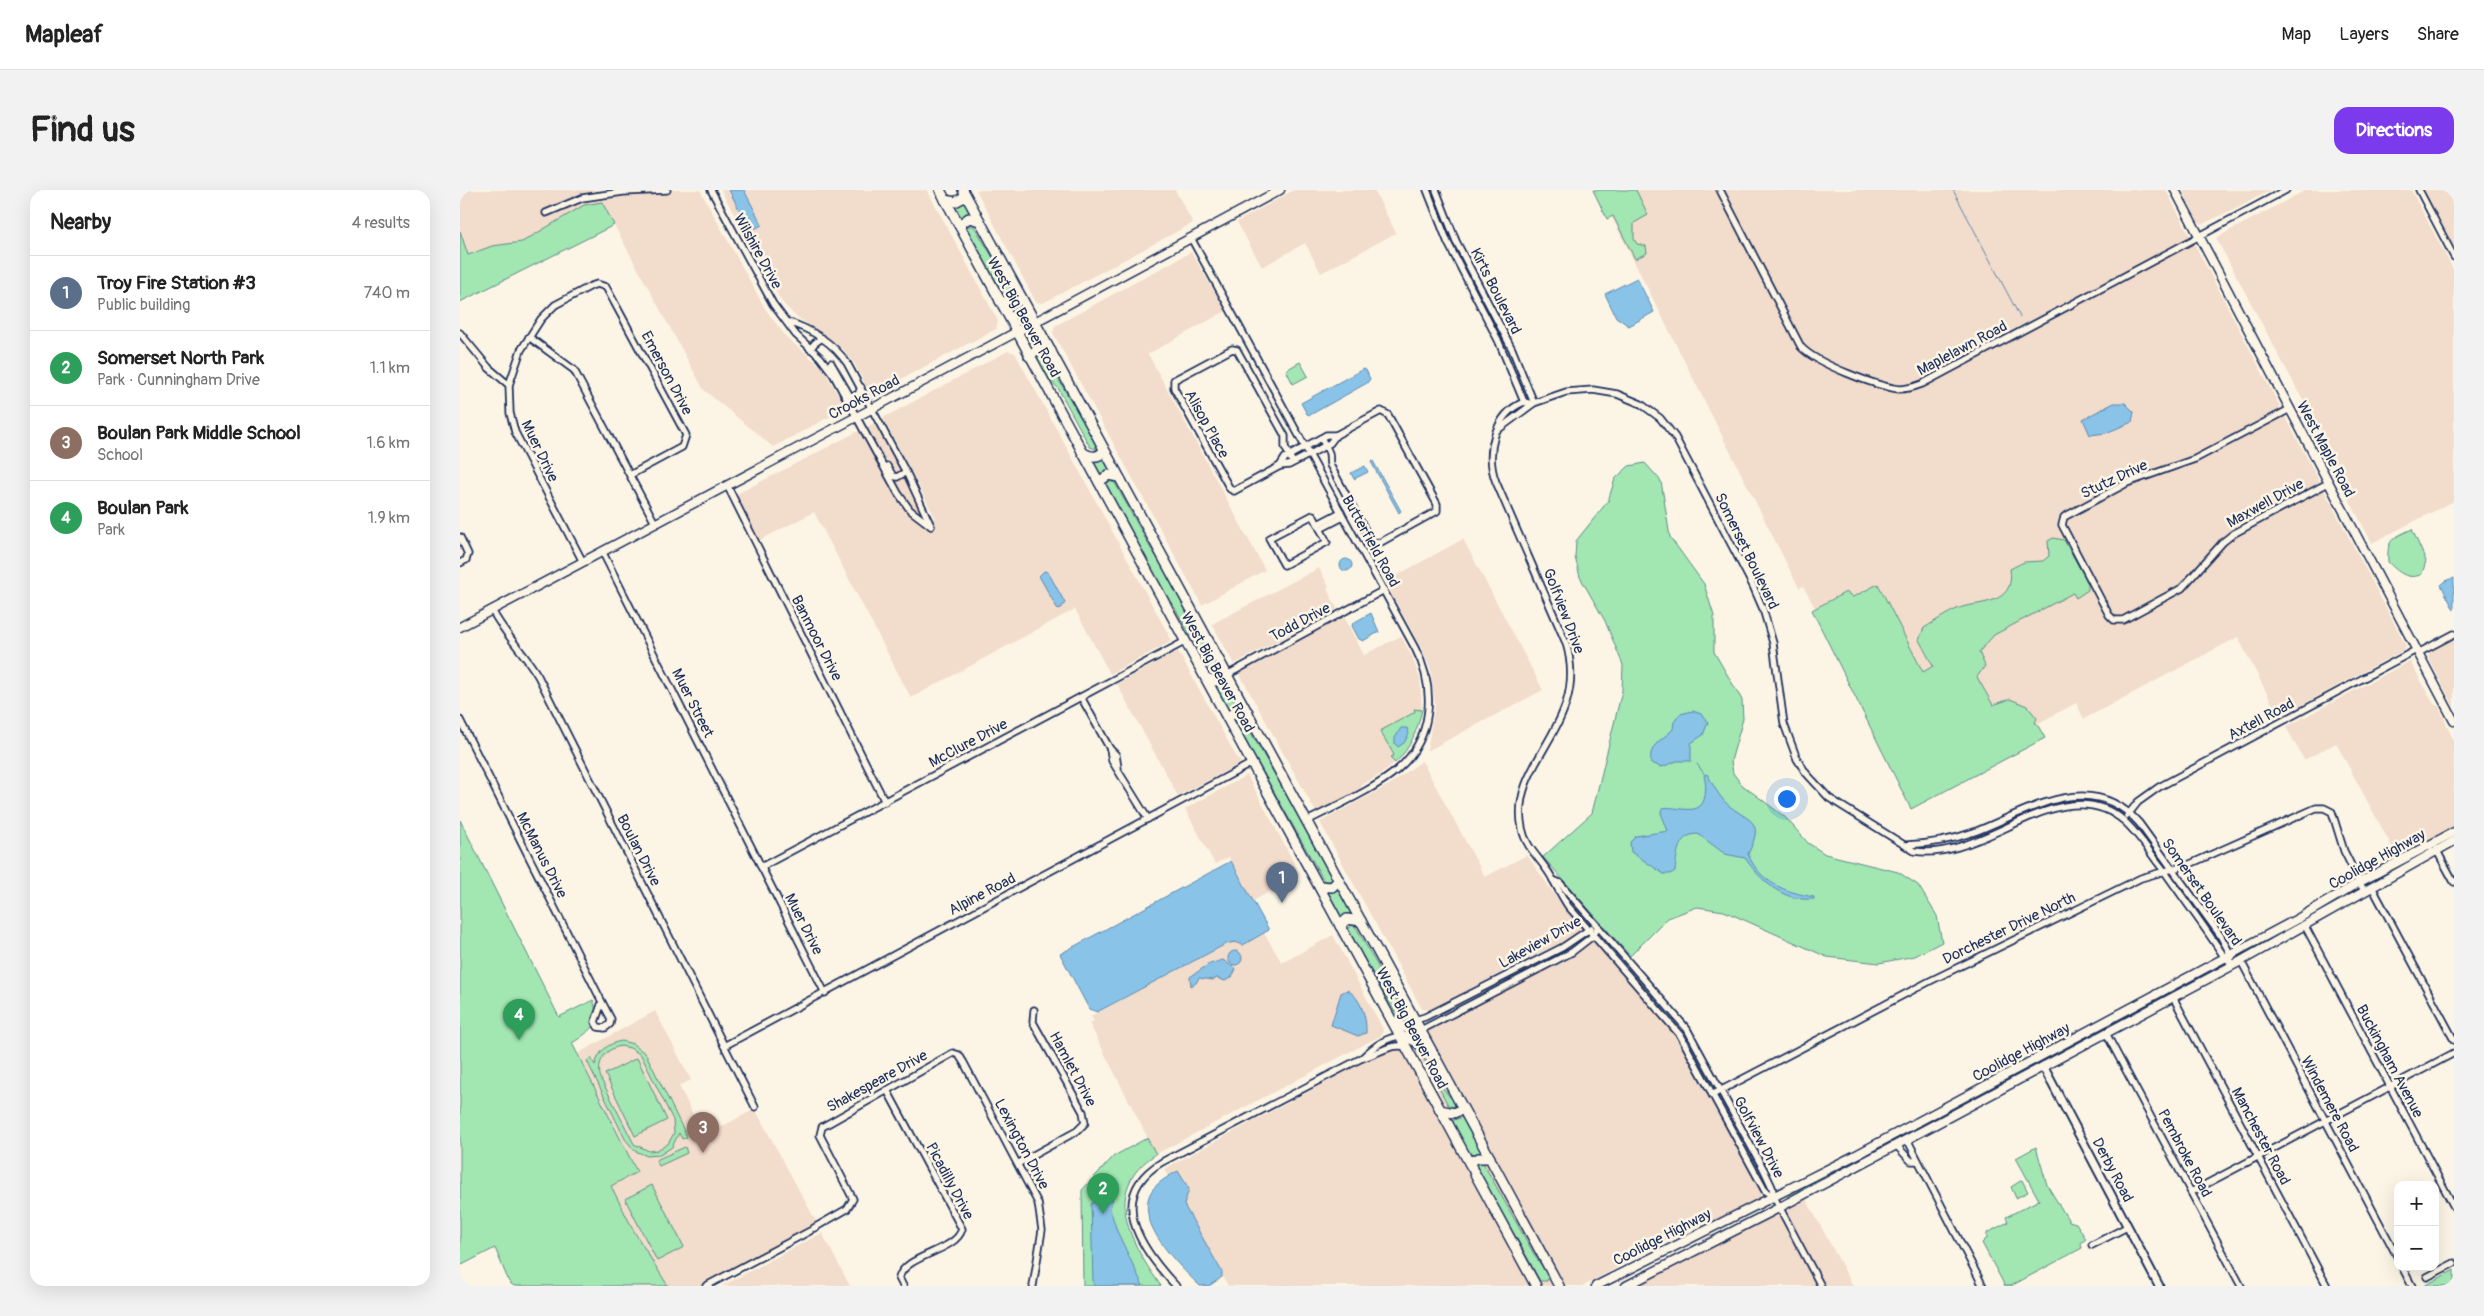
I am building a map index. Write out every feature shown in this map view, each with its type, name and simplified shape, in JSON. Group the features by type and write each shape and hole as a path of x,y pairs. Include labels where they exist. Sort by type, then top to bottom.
{"main road":[{"name":"West Big Beaver Road","path":"940,190 1536,1286"},
{"name":"Crooks Road","path":"460,627 1280,190"},
{"name":"West Maple Road","path":"2174,190 2454,721"},
{"name":"West Big Beaver Road","path":"965,193 1362,920 1464,1109 1555,1284"},
{"path":"945,200 955,202 965,193"},
{"path":"959,225 969,218 980,221"},
{"path":"1000,301 1013,304 1021,297"},
{"path":"1030,356 1038,349 1050,351"},
{"path":"1082,452 1094,456 1100,455 1104,450"},
{"path":"1099,482 1108,474 1119,477"},
{"path":"1206,678 1216,681 1228,675"},
{"path":"1227,717 1234,711 1248,712"},
{"name":"Coolidge Highway","path":"1626,1286 2004,1088 2305,926 2372,886 2437,851 2454,832"},
{"name":"Coolidge Highway","path":"1596,1286 1774,1197 2002,1078 2228,956 2360,882 2444,842 2454,841"},
{"path":"1319,886 1332,887 1339,880"},
{"path":"1340,926 1351,918 1362,920"},
{"path":"1391,1019 1406,1028 1420,1030"},
{"path":"1400,1036 1419,1043 1432,1052"},
{"path":"2002,1078 2005,1082 2004,1088"},
{"path":"1440,1110 1454,1113 1464,1109"},
{"path":"1854,1156 1850,1160 1854,1167"},
{"path":"1471,1167 1478,1158 1491,1160"},
{"path":"1689,1238 1694,1244 1691,1253"},
{"path":"1614,1277 1614,1286"}],"street":[{"path":"546,213 582,198 637,190 668,190"},
{"name":"Wilshire Drive","path":"711,190 766,292 796,335 820,357 833,374 892,484 910,510 931,526 906,472 861,387 842,356 822,338 801,326 788,322"},
{"name":"Kirts Boulevard","path":"1427,190 1448,244 1498,340 1524,402"},
{"name":"Kirts Boulevard","path":"1436,190 1456,241 1512,349 1533,404"},
{"name":"Maplelawn Road","path":"1720,190 1801,347 1815,359 1830,367 1898,388 1909,388 1922,384 2286,190"},
{"path":"2419,190 2454,257"},
{"name":"Butterfield Road","path":"1191,238 1384,590 1420,658 1426,674 1429,698 1425,727 1415,749 1397,770 1385,779 1307,821"},
{"name":"Emerson Drive","path":"529,337 552,308 578,292 597,284 608,289 686,435 682,447 630,475"},
{"path":"460,333 489,368 509,385"},
{"path":"529,337 574,370 655,523"},
{"name":"Muer Drive","path":"529,337 518,357 509,385 510,413 515,432 583,562"},
{"path":"810,349 814,343 822,338"},
{"name":"Alisop Place","path":"1294,463 1285,447 1285,436 1237,350 1232,349 1174,380 1174,388 1228,487 1234,491 1280,466 1294,463 1325,445 1336,435"},
{"path":"820,357 831,364 850,396 858,395 861,387"},
{"name":"Somerset Boulevard","path":"1533,404 1566,392 1602,390 1634,400 1664,422 1679,444 1753,586 1763,609 1773,643 1784,724 1797,759 1806,773 1829,798 1848,812 1914,851 1919,852 1953,848 1976,841 2042,810 2058,806 2094,806 2110,811 2124,820 2228,956 2237,962"},
{"path":"1524,402 1533,404"},
{"name":"Golfview Drive","path":"1524,402 1506,413 1491,448 1491,462 1494,475 1566,643 1572,668 1569,699 1561,718 1526,782 1520,804 1525,839 1533,854 1553,880 1556,889 1587,928 1678,1032 1765,1191 1774,1197"},
{"path":"1499,430 1533,404"},
{"name":"Stutz Drive","path":"2123,620 2114,620 2109,615 2062,525 2062,520 2127,483 2190,462 2290,409"},
{"path":"1321,438 1330,456 1330,466 1370,539 1375,543 1381,542 1437,511 1437,504 1385,412 1381,411 1336,435"},
{"name":"Alisop Place","path":"1280,466 1289,455 1326,435 1336,435"},
{"name":"Wilshire Drive","path":"880,460 893,476 897,477 906,472"},
{"name":"Maxwell Drive","path":"2123,620 2182,588 2223,542 2233,534 2328,483"},
{"name":"Banmoor Drive","path":"727,485 885,802"},
{"path":"910,510 921,504"},
{"path":"1313,515 1319,527 1327,542 1284,566 1269,538 1313,515"},
{"path":"1319,527 1342,515"},
{"path":"460,537 467,557 460,563"},
{"name":"Muer Street","path":"602,551 762,867"},
{"name":"Todd Drive","path":"1228,675 1384,590"},
{"name":"Boulan Drive","path":"492,610 502,628 520,647 538,676 755,1107"},
{"name":"Axtell Road","path":"2124,820 2145,796 2159,787 2454,634"},
{"name":"McClure Drive","path":"762,867 1186,641"},
{"path":"1081,697 1110,749 1110,758 1118,768 1148,820"},
{"name":"McManus Drive","path":"460,720 602,1002"},
{"name":"Alpine Road","path":"724,1046 1252,763"},
{"name":"Somerset Boulevard","path":"1906,845 1934,843 1961,836 2043,802 2071,797 2110,802 2129,813 2172,868 2220,935 2228,956"},
{"name":"Dorchester Drive North","path":"1712,1095 1996,948 2142,878 2163,870 2195,862 2316,808 2327,809 2333,816 2343,848 2360,882"},
{"path":"2437,851 2454,882"},
{"name":"Muer Drive","path":"762,867 825,993"},
{"name":"Golfview Drive","path":"1553,880 1560,883 1687,1029 1772,1187 1774,1197"},
{"path":"2360,882 2364,891"},
{"path":"2372,886 2454,1040"},
{"name":"Lakeview Drive","path":"1415,1020 1426,1017 1563,947 1587,928 1598,926"},
{"name":"Lakeview Drive","path":"1420,1030 1568,955 1594,935 1598,926"},
{"name":"Buckingham Avenue","path":"2305,926 2454,1207"},
{"name":"Windemere Road","path":"2237,962 2394,1250"},
{"name":"Manchester Road","path":"2173,997 2327,1286"},
{"name":"Hamlet Drive","path":"1019,1163 1077,1132 1085,1123 1082,1112 1034,1022 1034,1010"},
{"name":"Pembroke Road","path":"2106,1033 2241,1286"},
{"path":"1362,1058 1372,1048 1390,1038 1400,1036"},
{"path":"1176,1286 1148,1251 1133,1220 1132,1198 1143,1176 1162,1162 1362,1058 1376,1055 1394,1046 1406,1047"},
{"name":"Lexington Drive","path":"953,1053 959,1055 964,1063 1034,1192 1041,1216 1041,1241 1033,1286"},
{"name":"Shakespeare Drive","path":"706,1286 847,1209 853,1199 822,1138 821,1130 831,1121 953,1053"},
{"path":"2191,1192 2454,1053"},
{"name":"Derby Road","path":"2043,1066 2159,1286"},
{"name":"Picadilly Drive","path":"887,1090 962,1230 957,1238 906,1267 900,1278 903,1286"},
{"path":"1907,1139 1983,1286"},
{"path":"1896,1145 1911,1161 1917,1161"},
{"path":"1774,1197 1821,1286"},
{"path":"2092,1245 2127,1226"},
{"path":"2426,1277 2454,1263"},
{"path":"2404,1271 2412,1286"}],"shaded area":[{"path":"460,190 700,190 766,310 787,338 822,367 846,408 773,447 704,390 614,225 460,302"},
{"path":"721,190 927,190 998,321 996,329 871,395 854,363 843,349 794,315 781,301"},
{"path":"976,190 1175,190 1193,223 1043,303 1036,302"},
{"path":"1294,190 1374,190 1396,233 1321,273 1305,243 1262,267 1237,222"},
{"path":"1598,190 2166,190 2406,646 2402,651 2279,717 2238,637 2084,719 2076,703 2037,724 1958,711 1934,666 1923,672 1878,585 1853,597 1846,592 1815,608 1803,586 1799,588"},
{"path":"2183,190 2272,190 2203,224 2198,222"},
{"path":"2306,190 2411,190 2454,271 2454,501 2372,543 2329,461 2334,458 2216,238"},
{"path":"2422,190 2454,190 2454,250"},
{"path":"1191,252 1226,311 1148,354 1265,570 1202,605 1053,333 1055,326"},
{"path":"1008,351 1015,353 1172,641 1110,674 1075,609 911,698 814,512 758,541 735,495 876,422 923,516 936,519 883,418"},
{"path":"1463,539 1543,690 1427,751 1435,705 1431,670 1422,649 1385,582"},
{"path":"1319,568 1329,587 1327,589 1337,609 1234,664 1212,624"},
{"path":"1344,617 1364,655 1401,636 1412,657 1420,679 1422,710 1415,734 1398,760 1378,776 1361,785 1362,788 1316,812 1239,673"},
{"path":"2454,638 2454,707 2428,657 2431,650"},
{"path":"1178,651 1241,763 1178,796 1117,684"},
{"path":"2410,661 2434,704 2439,707 2454,742 2454,828 2398,858 2336,743 2304,760 2286,727"},
{"path":"1422,761 1485,877 1527,855 1563,907 1582,928 1561,943 1430,1010 1422,1009 1320,822 1389,785"},
{"path":"1247,775 1300,874 1253,901 1229,857 1215,864 1185,809"},
{"path":"1264,933 1282,963 1333,935 1383,1029 1382,1035 1156,1154 1089,1023 1094,1021 1091,1016 1226,944 1235,942 1243,945"},
{"path":"1594,939 1678,1036 1763,1190 1761,1198 1699,1227 1694,1226 1583,1286 1228,1286 1164,1169"},
{"path":"655,1011 691,1080 679,1086 704,1136 755,1109 818,1225 702,1286 580,1286 545,1221 637,1172 577,1054"},
{"path":"1805,1197 1853,1286 1636,1286 1751,1227"},
{"path":"822,1233 850,1286 722,1286"}],"green space":[{"path":"1593,190 1636,190 1648,215 1634,223 1634,239 1637,244 1646,246 1647,253 1635,259 1613,216 1607,219"},
{"path":"602,202 614,225 460,302 460,231 468,255 492,246 522,242 584,205"},
{"path":"965,203 971,214 960,219 954,207"},
{"path":"967,226 974,226 1014,293 1013,298 1005,298 966,230"},
{"path":"1020,305 1027,317 1017,323 1009,308"},
{"path":"1035,332 1042,345 1032,349 1025,337"},
{"path":"1040,355 1046,357 1096,444 1096,449 1090,447 1058,388 1046,377 1037,361"},
{"path":"1300,362 1308,376 1293,384 1286,370"},
{"path":"1105,459 1111,470 1100,475 1093,462"},
{"path":"1645,463 1661,481 1670,537 1704,584 1714,616 1714,652 1742,700 1743,719 1731,761 1733,773 1741,784 1785,817 1808,843 1825,854 1898,872 1918,885 1937,916 1942,942 1915,956 1879,963 1827,957 1724,911 1697,907 1668,918 1630,956 1543,857 1592,813 1622,691 1623,665 1605,621 1580,577 1575,557 1576,541 1608,501 1615,479 1629,466"},
{"path":"1109,481 1115,483 1151,549 1161,562 1220,670 1218,674 1212,675 1175,608 1165,595 1106,487"},
{"path":"2412,529 2426,561 2422,574 2417,576 2408,576 2399,572 2388,562 2388,549 2392,541 2399,535"},
{"path":"2053,538 2064,540 2088,583 2088,590 2076,598 2073,593 1994,635 1979,652 1985,666 1977,677 1993,705 2010,699 2027,706 2037,718 2035,723 2045,738 1911,809 1812,610 1846,592 1853,597 1878,584 1923,672 1933,666 1919,640 1924,628 1955,610 1999,598 2008,587 2010,569 2024,562 2043,561 2049,556 2048,541"},
{"path":"1226,681 1240,706 1228,711 1215,686"},
{"path":"1414,709 1422,710 1415,732 1409,745 1395,763 1390,758 1394,755 1380,731 1415,712"},
{"path":"1237,716 1242,717 1333,876 1332,881 1324,881 1235,722"},
{"path":"460,820 559,1017 593,1000 596,1015 595,1021 584,1035 572,1043 637,1172 611,1186 635,1233 668,1286 514,1286 509,1282 495,1248 462,1265 460,1261"},
{"path":"2439,843 2406,865 2366,886 2366,882"},
{"path":"2358,887 2360,890 2238,959 2236,958 2235,956"},
{"path":"1339,888 1353,914 1341,919 1327,892"},
{"path":"1351,925 1356,927 1394,996 1409,1017 1408,1022 1402,1022 1399,1019 1348,931"},
{"path":"2223,963 2225,966 2010,1081 2008,1077"},
{"path":"622,1041 633,1044 646,1054 687,1137 682,1139 679,1133 672,1147 660,1155 647,1156 635,1151 625,1139 587,1061 591,1058 595,1065 602,1052 608,1046","holes":["621,1046 630,1048 641,1055 673,1120 674,1133 668,1144 657,1150 649,1151 634,1144 601,1079 601,1062 606,1054 610,1050"]},
{"path":"1410,1043 1423,1055 1442,1087 1455,1102 1454,1107 1448,1105 1422,1056"},
{"path":"637,1058 667,1120 635,1136 605,1074"},
{"path":"1999,1082 2000,1084 1855,1162 1899,1136"},
{"path":"1463,1117 1482,1154 1470,1157 1451,1121"},
{"path":"1147,1138 1156,1154 1139,1168 1129,1184 1125,1201 1126,1218 1131,1235 1140,1253 1161,1286 1083,1286 1082,1190 1114,1156"},
{"path":"685,1147 687,1153 659,1166 656,1160"},
{"path":"2036,1147 2047,1185 2069,1221 2076,1223 2086,1239 2081,1243 2082,1248 2011,1286 2005,1286 1982,1243 1987,1238 1987,1233 2008,1222 2006,1217 2039,1200 2016,1158"},
{"path":"1482,1161 1535,1256 1549,1276 1547,1281 1540,1281 1475,1165"},
{"path":"1846,1164 1848,1167 1788,1199 1787,1197"},
{"path":"2022,1180 2028,1192 2016,1198 2011,1187"},
{"path":"652,1185 684,1247 657,1261 625,1199"},
{"path":"2454,1270 2454,1286 2424,1286"}],"water":[{"path":"729,190 744,190 762,225 750,231"},
{"path":"1637,278 1654,312 1629,326 1616,317 1605,294"},
{"path":"1363,369 1366,370 1370,379 1367,383 1310,415 1307,414 1301,403"},
{"path":"2114,403 2125,403 2134,412 2132,422 2106,433 2090,435 2083,419"},
{"path":"1373,461 1401,511 1399,513 1371,462"},
{"path":"1365,466 1368,472 1354,479 1351,473"},
{"path":"1344,559 1348,559 1352,565 1348,571 1344,571 1340,567 1340,563"},
{"path":"1044,571 1048,572 1065,603 1060,609 1057,608 1039,576"},
{"path":"2454,578 2454,610 2441,585 2447,580"},
{"path":"1371,613 1379,632 1363,641 1359,639 1352,626 1353,623"},
{"path":"1693,711 1701,714 1708,722 1703,735 1691,743 1691,761 1677,761 1662,767 1651,763 1654,747 1673,729 1674,722 1680,714"},
{"path":"1401,728 1407,728 1409,734 1404,743 1398,747 1395,744 1395,738"},
{"path":"1707,774 1724,801 1755,826 1753,842 1748,854 1759,872 1784,889 1814,897 1814,899 1792,897 1774,888 1758,875 1745,858 1725,854 1698,834 1691,835 1682,841 1679,846 1675,871 1670,874 1664,874 1631,852 1630,842 1636,836 1668,831 1661,813 1662,808 1694,809 1699,807 1705,795 1704,776"},
{"path":"1231,861 1269,930 1243,945 1235,942 1226,944 1097,1012 1089,1009 1060,954"},
{"path":"1232,951 1238,951 1242,958 1238,965 1232,965 1228,961 1228,955"},
{"path":"1223,960 1236,969 1232,977 1225,981 1217,978 1213,980 1199,978 1191,986 1190,977 1209,964"},
{"path":"1347,990 1356,998 1364,1015 1366,1033 1358,1036 1331,1025 1341,993"},
{"path":"1178,1171 1189,1189 1184,1205 1222,1272 1222,1277 1209,1286 1200,1286 1171,1256 1154,1230 1149,1217 1147,1204 1151,1192 1159,1183"},
{"path":"1116,1185 1110,1209 1117,1231 1143,1286 1094,1286 1093,1283 1091,1204"}],"waterway":[{"path":"1953,190 2020,317"},
{"path":"1697,764 1705,775"}],"place":[{"name":"Troy Fire Station #3","path":"1282,903"},
{"name":"Boulan Park","path":"519,1040"},
{"name":"Boulan Park Middle School","path":"703,1153"},
{"name":"Somerset North Park","path":"1103,1214"}]}
